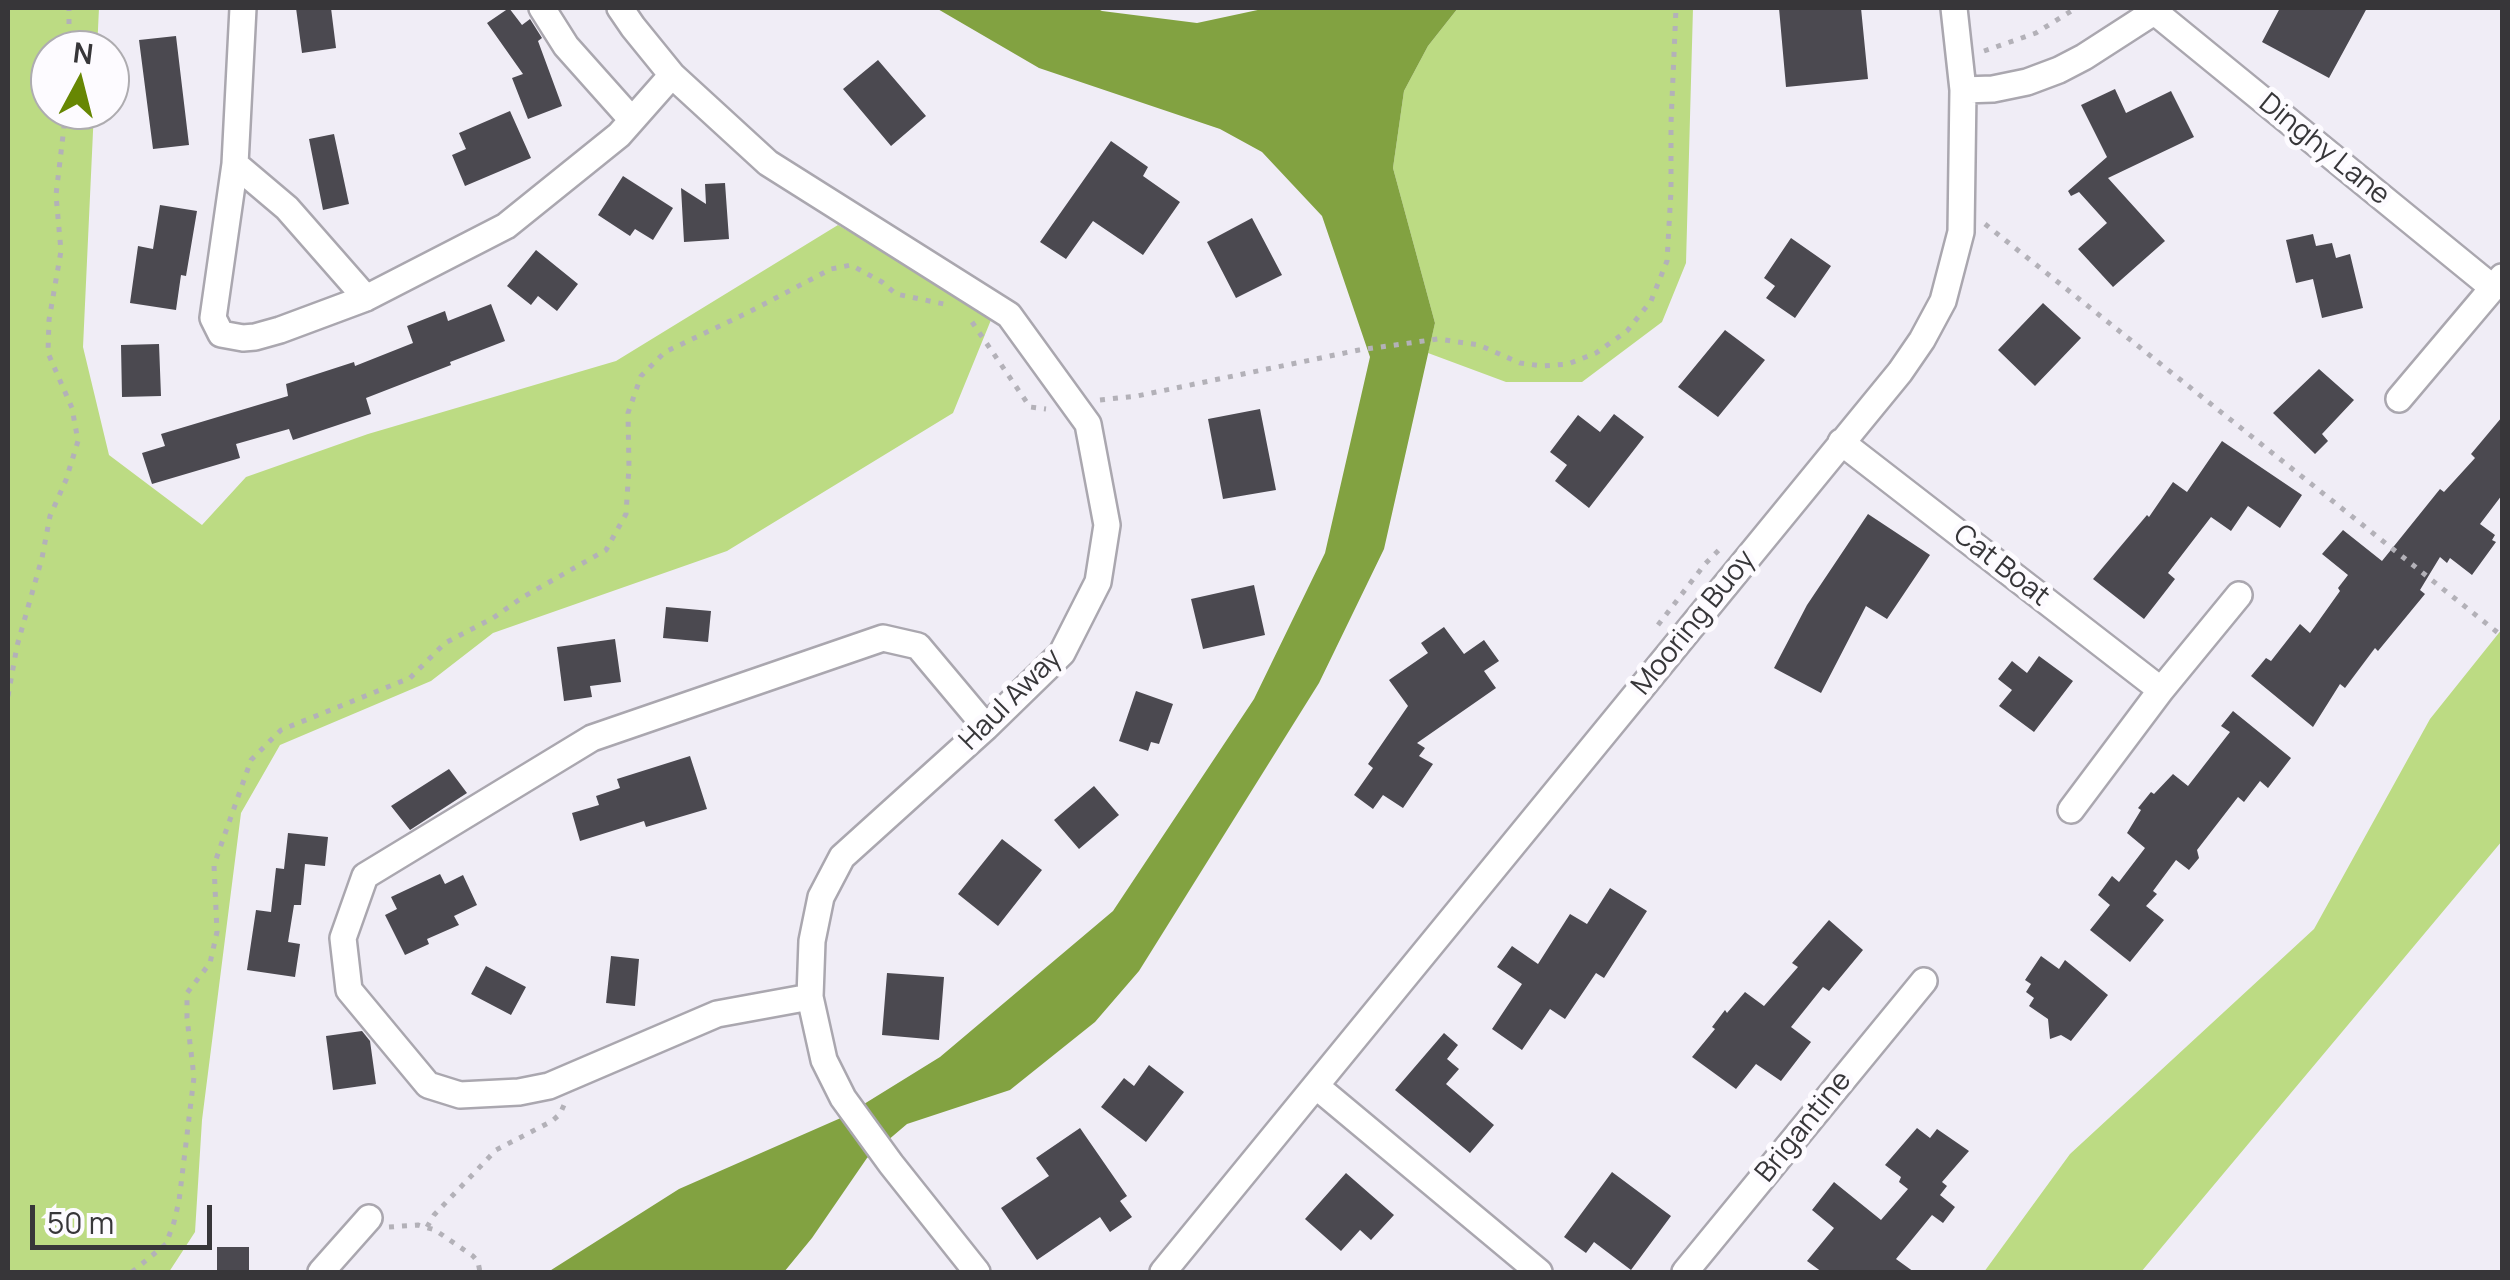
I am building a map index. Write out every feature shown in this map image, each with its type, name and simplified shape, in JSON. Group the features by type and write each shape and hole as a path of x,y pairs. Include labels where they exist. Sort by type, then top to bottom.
{"street":[{"path":"243,8 236,164 213,318 221,334 243,338 366,298 506,226 618,135 672,75"},
{"path":"542,8 566,46 632,120"},
{"name":"Haul Away","path":"620,8 672,75 768,163 1009,314 1088,424 1108,525 1098,582 1062,654 842,857 821,897 812,941 810,997 824,1060 844,1098 891,1164 976,1272"},
{"name":"Mooring Buoy","path":"1163,1272 1900,372 1922,340 1943,301 1962,232 1963,90 1954,8"},
{"path":"1963,90 1993,89 2059,70 2158,10"},
{"name":"Dinghy Lane","path":"2158,10 2498,282 2399,399"},
{"path":"236,164 287,208 366,298"},
{"name":"Cat Boat","path":"1841,442 2161,690"},
{"path":"2071,810 2238,595"},
{"path":"810,997 717,1014 549,1086 520,1092 460,1095 428,1085 349,990 344,938 365,876 592,738 883,638 918,646 986,728"},
{"name":"Brigantine","path":"1684,1272 1924,981"},
{"path":"1316,1086 1539,1272"},
{"path":"321,1272 361,1228"}],"path":[{"path":"962,308 1030,407 1054,410 1073,403 1136,396 1359,350 1438,339 1479,345 1520,362 1542,366 1568,364 1596,353 1627,331 1651,300 1667,261 1676,8"},
{"path":"1960,58 2036,33 2076,8"},
{"path":"8,696 16,646 50,516 78,440 72,408 48,353 49,320 61,251 56,196 64,130"},
{"path":"1963,207 2502,636"},
{"path":"132,1272 166,1244 179,1202 194,1077 188,993 210,963 217,932 214,865 251,760 280,730 410,678 445,644 606,550 626,514 628,413 641,376 664,352 830,269 851,265 896,294 946,304"},
{"path":"1650,635 1705,564 1731,538"},
{"path":"427,1228 434,1215 496,1150 560,1114 572,1077"},
{"path":"361,1228 418,1225 436,1230 473,1256 480,1272"}],"shaded area":[{"path":"8,8 99,8 98,30 30,30 30,130 93,130 83,347 109,455 202,525 246,477 368,434 616,361 838,225 993,315 953,413 727,551 493,633 431,681 280,745 241,813 202,1120 195,1232 169,1272 8,1272"},
{"path":"936,8 1096,8 1197,23 1267,8 1458,8 1428,46 1404,91 1393,168 1435,323 1384,549 1319,683 1139,971 1095,1022 1010,1090 907,1124 867,1158 784,1272 548,1272 679,1189 843,1117 940,1057 1113,911 1254,699 1325,553 1370,357 1322,216 1262,152 1220,129 1039,68"},
{"path":"1458,8 1693,8 1686,263 1662,322 1582,382 1506,382 1428,353 1435,323 1393,168 1404,91 1428,46"},
{"path":"2502,629 2502,841 2141,1272 1984,1272 2070,1154 2314,929 2430,719"}],"building":[{"path":"296,8 331,8 336,48 302,53"},
{"path":"509,8 522,25 530,19 542,38 538,41 562,106 528,119 512,78 523,74 487,23"},
{"path":"1779,8 1861,8 1868,79 1786,87"},
{"path":"2280,8 2367,8 2329,78 2262,42"},
{"path":"176,36 189,145 153,149 139,40"},
{"path":"878,60 926,116 891,146 843,89"},
{"path":"2115,89 2126,113 2171,91 2194,137 2108,178 2165,241 2113,287 2078,249 2107,223 2079,192 2071,196 2068,191 2107,157 2081,105"},
{"path":"510,111 531,158 465,186 452,155 466,149 459,133"},
{"path":"334,134 349,204 323,210 309,139"},
{"path":"1111,141 1148,167 1143,176 1180,202 1143,255 1093,221 1066,259 1040,242"},
{"path":"623,176 673,208 653,240 635,229 630,236 598,215"},
{"path":"725,183 729,239 684,242 681,188 706,204 705,184"},
{"path":"160,205 197,211 176,310 130,303 138,246 153,249"},
{"path":"1252,218 1282,275 1236,298 1207,242"},
{"path":"2313,234 2316,246 2332,243 2336,258 2350,254 2363,308 2322,318 2313,279 2296,283 2286,240"},
{"path":"1791,238 1831,266 1795,318 1766,298 1775,286 1764,278"},
{"path":"536,250 578,284 557,311 538,296 531,305 507,286"},
{"path":"2043,303 2081,338 2035,386 1998,350"},
{"path":"491,304 505,341 366,398 371,414 293,440 289,429 236,444 240,458 152,484 142,453 165,446 161,434 288,396 286,384 354,362 355,366 413,343 407,326 445,311 448,321"},
{"path":"1725,330 1765,360 1718,417 1678,387"},
{"path":"159,344 161,396 122,397 121,345"},
{"path":"2319,369 2354,400 2322,434 2328,441 2315,454 2273,413"},
{"path":"1260,409 1276,490 1223,499 1208,419"},
{"path":"1614,414 1644,437 1589,508 1555,481 1567,465 1550,452 1578,415 1600,432"},
{"path":"2502,417 2502,495 2480,524 2495,535 2492,540 2496,542 2472,575 2450,558 2447,563 2440,557 2420,590 2425,594 2378,651 2375,648 2345,688 2340,684 2313,727 2251,676 2266,658 2271,661 2300,624 2310,633 2340,591 2338,588 2348,575 2322,554 2343,530 2382,561 2440,489 2444,492 2475,458 2471,454"},
{"path":"2222,441 2302,495 2280,528 2248,506 2231,531 2211,517 2168,573 2175,579 2144,619 2093,579 2149,517 2173,482 2187,492"},
{"path":"1868,514 1930,555 1887,619 1866,606 1821,693 1774,668 1807,605"},
{"path":"1254,585 1265,635 1203,649 1191,599"},
{"path":"666,607 711,611 708,642 663,638"},
{"path":"1444,627 1464,654 1484,640 1499,661 1484,671 1496,688 1417,743 1425,748 1419,756 1433,764 1403,808 1383,795 1373,809 1354,795 1373,768 1368,764 1408,706 1389,680 1428,653 1421,643"},
{"path":"615,639 621,682 590,686 592,697 564,701 557,647"},
{"path":"2039,656 2073,681 2034,732 1999,706 2012,690 1998,679 2012,661 2027,673"},
{"path":"1136,691 1173,704 1159,744 1151,742 1148,751 1119,741"},
{"path":"2233,711 2291,758 2268,788 2260,781 2244,802 2238,797 2197,850 2199,858 2189,870 2176,860 2146,906 2164,920 2130,962 2090,930 2110,905 2098,895 2112,876 2119,882 2145,848 2127,833 2141,810 2138,808 2173,774 2188,786 2230,732 2221,726"},
{"path":"690,756 707,809 646,827 644,821 580,841 572,813 599,805 596,796 620,788 617,779"},
{"path":"449,769 467,793 410,830 391,806"},
{"path":"1094,786 1119,815 1079,849 1054,820"},
{"path":"288,833 328,837 325,866 305,864 301,905 294,905 288,942 300,944 295,977 247,970 256,910 271,912 276,868 284,869"},
{"path":"1002,839 1042,870 998,926 958,894"},
{"path":"440,874 445,884 463,875 477,905 454,916 459,925 427,939 429,944 405,955 385,915 397,909 391,897"},
{"path":"1610,888 1647,911 1604,978 1596,973 1565,1019 1550,1009 1522,1050 1492,1029 1522,984 1497,967 1512,946 1538,964 1570,914 1587,924"},
{"path":"1829,920 1863,950 1829,991 1823,987 1791,1027 1811,1042 1781,1081 1756,1064 1736,1089 1692,1057 1725,1010 1727,1013 1745,992 1764,1006 1798,967 1792,963"},
{"path":"611,956 639,959 635,1006 606,1003"},
{"path":"2041,956 2059,969 2065,960 2108,995 2071,1041 2061,1035 2050,1039 2048,1019 2029,1006 2034,998 2026,992 2031,984 2025,980"},
{"path":"486,966 526,987 511,1015 471,994"},
{"path":"887,973 944,977 939,1040 882,1035"},
{"path":"362,1031 370,1041 376,1084 333,1090 326,1036"},
{"path":"1444,1033 1458,1045 1447,1059 1459,1069 1446,1084 1494,1125 1470,1153 1395,1090"},
{"path":"1149,1065 1184,1092 1146,1142 1101,1107 1124,1078 1134,1086"},
{"path":"1080,1128 1127,1196 1120,1201 1132,1217 1110,1232 1100,1217 1037,1260 1001,1208 1049,1176 1036,1158"},
{"path":"1917,1128 1930,1138 1937,1129 1969,1151 1942,1182 1947,1186 1940,1195 1955,1207 1943,1223 1932,1215 1896,1259 1914,1272 1822,1272 1807,1261 1834,1228 1812,1210 1834,1182 1881,1220 1908,1189 1899,1182 1901,1177 1885,1165"},
{"path":"1612,1172 1671,1216 1631,1270 1594,1242 1586,1253 1564,1237"},
{"path":"1346,1173 1394,1215 1371,1240 1360,1230 1341,1251 1305,1219"},
{"path":"217,1247 249,1247 249,1272 217,1272"}]}
